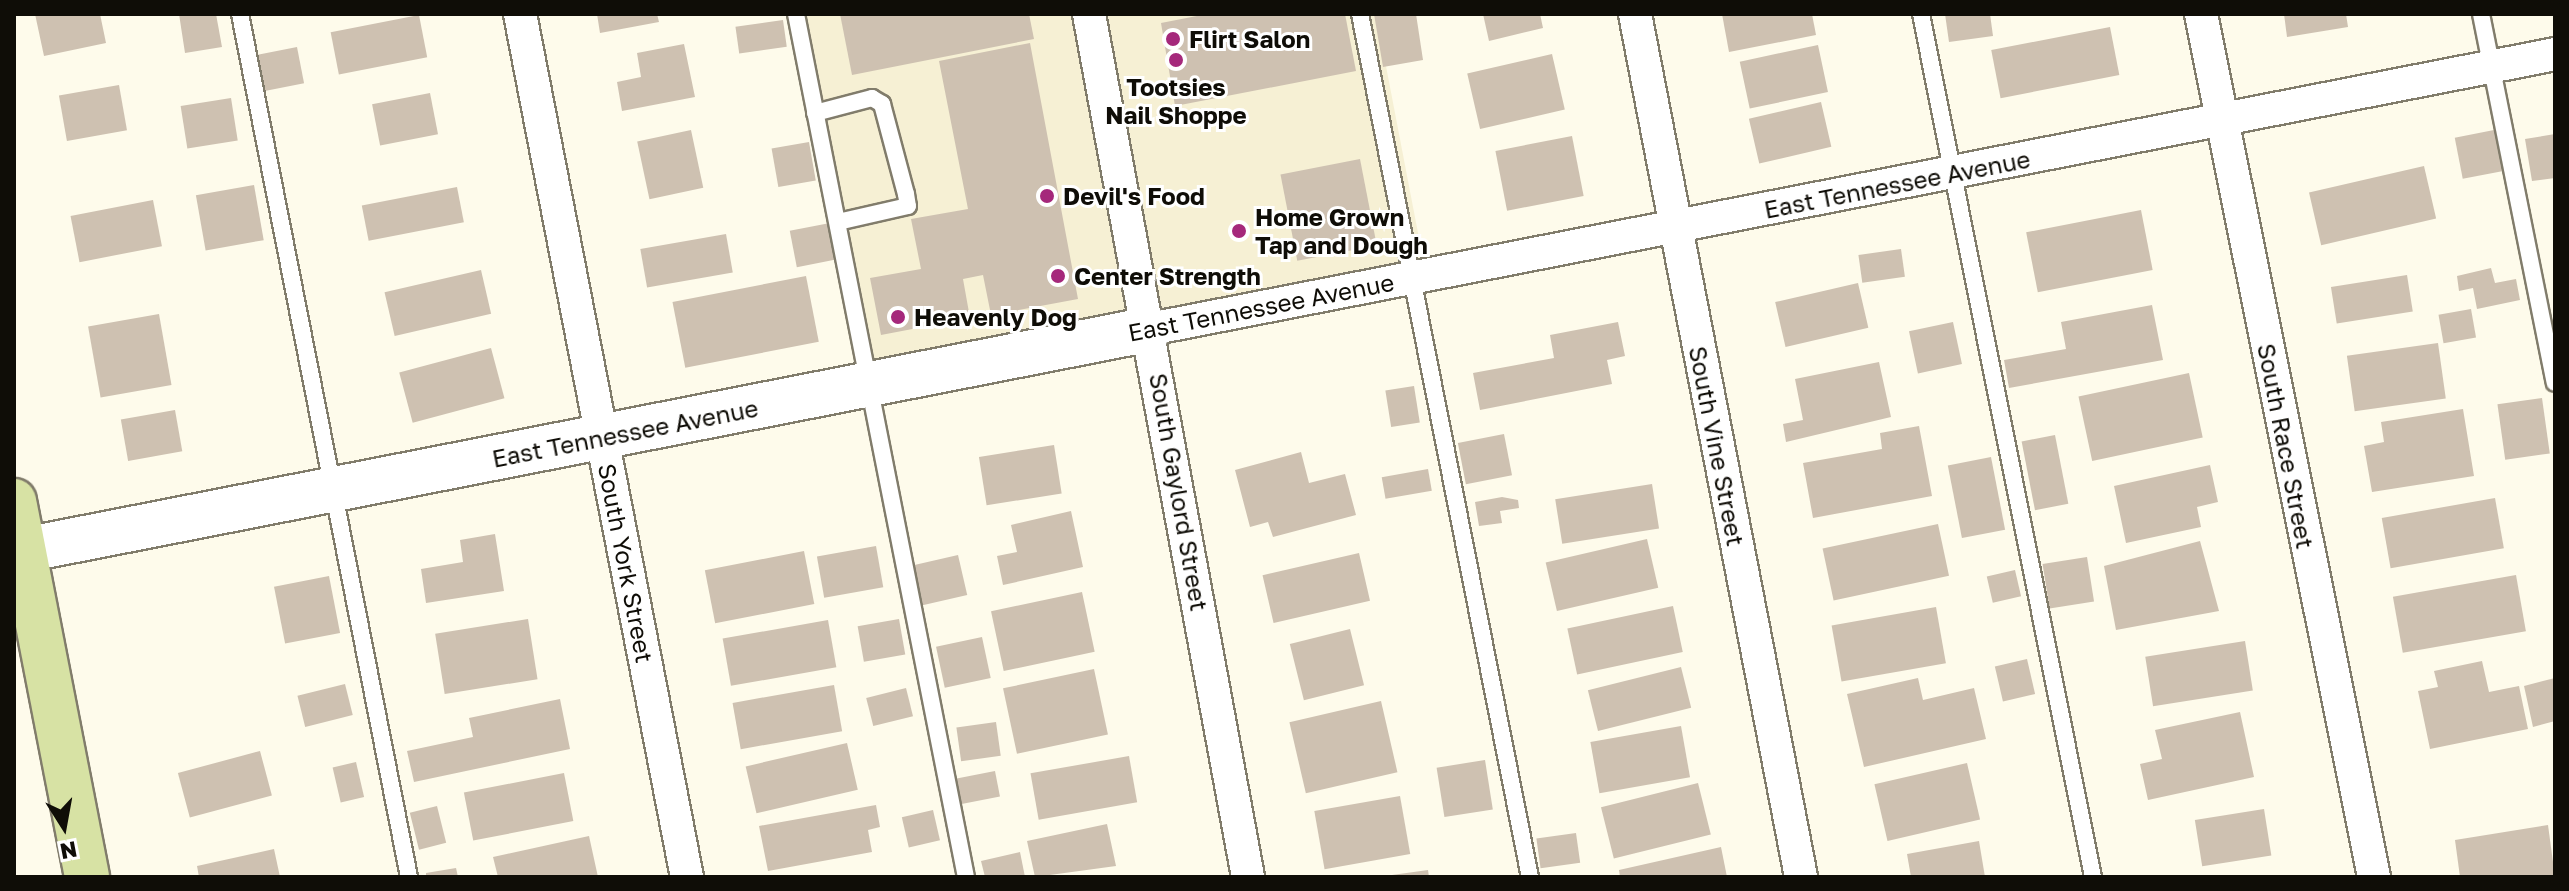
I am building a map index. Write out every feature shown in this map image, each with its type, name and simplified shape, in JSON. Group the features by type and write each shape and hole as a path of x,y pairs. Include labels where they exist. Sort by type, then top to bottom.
{"main road":[{"path":"14,501 19,551 87,877"}],"street":[{"name":"South York Street","path":"520,14 687,877"},
{"name":"South Gaylord Street","path":"1089,14 1150,329 1248,877"},
{"name":"South Vine Street","path":"1635,14 1801,877"},
{"name":"South Race Street","path":"2201,14 2374,877"},
{"name":"East Tennessee Avenue","path":"19,551 2555,54"}],"lane":[{"path":"240,14 337,490 409,877"},
{"path":"796,14 872,384 966,877"},
{"path":"1360,14 1530,877"},
{"path":"1921,14 2093,877"},
{"path":"2481,14 2555,383"},
{"path":"815,113 872,98 882,104 906,194 908,206 838,222"}],"shaded area":[{"path":"806,14 1376,14 1423,259 876,370"}],"building":[{"path":"35,14 100,14 106,43 44,56"},
{"path":"179,14 216,14 222,47 185,53"},
{"path":"597,14 657,14 659,22 600,33"},
{"path":"840,14 1029,14 1034,39 852,75"},
{"path":"1207,14 1345,14 1356,71 1175,106 1161,23"},
{"path":"1374,14 1416,14 1423,60 1383,67"},
{"path":"1483,14 1540,14 1543,28 1489,41"},
{"path":"1722,14 1812,14 1816,35 1729,52"},
{"path":"1945,14 1990,14 1993,36 1949,42"},
{"path":"2284,14 2346,14 2348,27 2287,37"},
{"path":"419,15 427,57 339,74 331,32"},
{"path":"783,20 787,47 739,53 735,27"},
{"path":"2110,27 2119,75 2001,98 1991,50"},
{"path":"1030,43 1078,299 991,315 983,275 963,279 970,318 881,335 870,278 921,269 911,219 968,209 939,61"},
{"path":"684,44 695,97 622,111 617,82 641,77 637,53"},
{"path":"1818,45 1828,92 1750,109 1740,62"},
{"path":"297,47 304,83 265,91 258,55"},
{"path":"1552,54 1565,110 1480,129 1467,74"},
{"path":"119,85 127,130 67,141 59,96"},
{"path":"430,93 438,134 380,145 372,104"},
{"path":"231,98 238,140 187,148 181,106"},
{"path":"1821,102 1831,147 1759,163 1749,119"},
{"path":"691,130 703,188 649,199 637,141"},
{"path":"2494,130 2502,171 2463,179 2455,138"},
{"path":"2555,134 2555,178 2532,181 2525,139"},
{"path":"1572,136 1584,196 1507,211 1495,151"},
{"path":"809,142 816,180 778,187 772,149"},
{"path":"1360,159 1377,245 1297,261 1280,174"},
{"path":"2424,166 2436,219 2321,245 2309,193"},
{"path":"254,185 264,240 206,250 196,195"},
{"path":"457,187 464,222 369,241 362,206"},
{"path":"153,200 162,246 80,262 71,216"},
{"path":"2141,210 2153,270 2038,292 2026,232"},
{"path":"830,223 837,259 797,267 790,231"},
{"path":"726,234 733,272 647,288 640,249"},
{"path":"1901,249 1905,277 1862,283 1858,255"},
{"path":"2491,268 2495,283 2516,279 2520,300 2477,309 2473,288 2459,291 2457,276"},
{"path":"481,270 491,314 395,336 385,292"},
{"path":"2407,275 2413,312 2337,324 2331,287"},
{"path":"806,276 819,342 685,368 672,302"},
{"path":"1858,283 1868,328 1786,347 1775,302"},
{"path":"2152,305 2163,360 2009,388 2004,360 2066,349 2061,322"},
{"path":"2471,309 2476,338 2444,343 2439,315"},
{"path":"159,314 172,385 101,397 88,327"},
{"path":"1618,322 1625,356 1607,360 1612,384 1480,410 1473,373 1554,358 1550,335"},
{"path":"1953,322 1962,364 1918,373 1909,331"},
{"path":"2438,343 2446,398 2355,411 2347,356"},
{"path":"491,348 504,398 413,423 399,373"},
{"path":"1879,362 1891,417 1786,442 1783,424 1803,420 1795,379"},
{"path":"2189,373 2203,438 2092,461 2078,396"},
{"path":"1414,386 1420,423 1391,427 1385,391"},
{"path":"2542,398 2550,453 2505,460 2497,404"},
{"path":"2463,409 2474,476 2372,492 2364,446 2384,442 2381,422"},
{"path":"175,410 182,451 128,461 121,420"},
{"path":"1919,426 1932,496 1813,518 1803,463 1882,449 1880,433"},
{"path":"1504,434 1512,475 1466,484 1458,443"},
{"path":"2055,435 2068,504 2035,510 2022,441"},
{"path":"1054,445 1062,493 987,505 979,457"},
{"path":"1301,452 1309,483 1345,474 1356,515 1273,537 1268,522 1250,527 1235,470"},
{"path":"1991,457 2005,530 1962,538 1948,465"},
{"path":"2210,465 2218,502 2197,507 2201,527 2126,543 2114,486"},
{"path":"1428,469 1432,491 1386,499 1382,477"},
{"path":"1652,484 1659,528 1562,544 1555,499"},
{"path":"1502,497 1518,500 1519,508 1500,511 1502,523 1479,526 1475,502"},
{"path":"2495,498 2504,548 2391,568 2382,518"},
{"path":"1071,511 1083,567 1003,585 997,556 1017,552 1011,525"},
{"path":"1938,524 1949,576 1834,600 1823,549"},
{"path":"495,534 504,591 426,603 421,569 463,562 460,540"},
{"path":"1647,539 1658,588 1557,611 1546,562"},
{"path":"2200,541 2219,611 2116,630 2104,566"},
{"path":"876,546 883,587 824,598 817,556"},
{"path":"804,551 814,604 715,623 705,570"},
{"path":"1359,553 1370,601 1274,623 1263,575"},
{"path":"958,555 967,595 921,606 912,566"},
{"path":"2087,557 2094,601 2050,608 2043,564"},
{"path":"2015,570 2021,596 1993,603 1987,577"},
{"path":"2516,575 2526,631 2403,653 2393,597"},
{"path":"329,576 340,633 285,644 274,587"},
{"path":"1082,592 1095,652 1004,671 991,611"},
{"path":"1673,606 1683,652 1577,674 1567,628"},
{"path":"1936,607 1946,663 1842,682 1832,625"},
{"path":"528,619 538,679 445,694 435,634"},
{"path":"899,619 905,654 864,662 858,626"},
{"path":"828,620 836,667 731,686 723,639"},
{"path":"1350,629 1364,685 1304,700 1290,644"},
{"path":"982,637 991,678 945,688 936,647"},
{"path":"2245,641 2253,690 2153,706 2145,657"},
{"path":"2027,659 2035,694 2003,702 1995,666"},
{"path":"2482,661 2489,692 2519,686 2528,729 2430,749 2418,691 2438,687 2434,671"},
{"path":"1681,667 1691,708 1598,731 1588,690"},
{"path":"1094,669 1108,735 1017,754 1003,688"},
{"path":"1918,678 1923,700 1974,688 1986,739 1864,767 1847,694"},
{"path":"2555,678 2555,721 2533,727 2524,686"},
{"path":"345,684 353,715 305,727 297,696"},
{"path":"834,685 842,731 741,749 733,703"},
{"path":"906,688 913,716 873,726 866,698"},
{"path":"560,699 570,749 414,782 407,751 473,737 469,718"},
{"path":"1381,701 1397,772 1306,793 1289,722"},
{"path":"2240,712 2254,777 2148,800 2140,764 2162,759 2155,730"},
{"path":"996,722 1001,756 961,761 956,728"},
{"path":"1681,726 1690,777 1599,793 1590,742"},
{"path":"847,743 858,790 756,813 746,766"},
{"path":"260,751 272,795 190,817 178,773"},
{"path":"1129,756 1137,802 1039,820 1031,773"},
{"path":"1485,760 1493,809 1444,817 1437,768"},
{"path":"356,762 364,797 341,802 333,767"},
{"path":"1967,763 1980,820 1887,841 1874,784"},
{"path":"995,771 1000,797 962,804 957,778"},
{"path":"564,773 573,821 473,841 464,792"},
{"path":"1698,783 1711,834 1614,859 1601,807"},
{"path":"1400,796 1410,854 1325,869 1314,811"},
{"path":"876,805 880,827 868,830 872,852 768,871 759,826"},
{"path":"437,806 446,843 419,850 410,813"},
{"path":"2264,809 2271,855 2202,866 2195,820"},
{"path":"933,810 940,840 909,847 902,817"},
{"path":"1107,824 1116,866 1035,877 1027,841"},
{"path":"2548,825 2555,877 2460,877 2455,840"},
{"path":"1576,833 1580,863 1541,868 1536,839"},
{"path":"589,836 598,877 498,877 493,857"},
{"path":"1979,841 1985,877 1911,877 1907,854"},
{"path":"1721,847 1727,877 1620,877 1619,870"},
{"path":"274,849 280,877 199,877 197,866"},
{"path":"1020,852 1025,877 985,877 981,861"},
{"path":"456,868 458,877 426,877 426,873"},
{"path":"1428,870 1429,877 1392,877 1392,875"}],"place":[{"name":"Flirt Salon","path":"1173,39"},
{"name":"Tootsies Nail Shoppe","path":"1176,60"},
{"name":"Devil's Food","path":"1047,196"},
{"name":"Home Grown Tap and Dough","path":"1239,231"},
{"name":"Center Strength","path":"1058,276"},
{"name":"Heavenly Dog","path":"898,317"}]}
